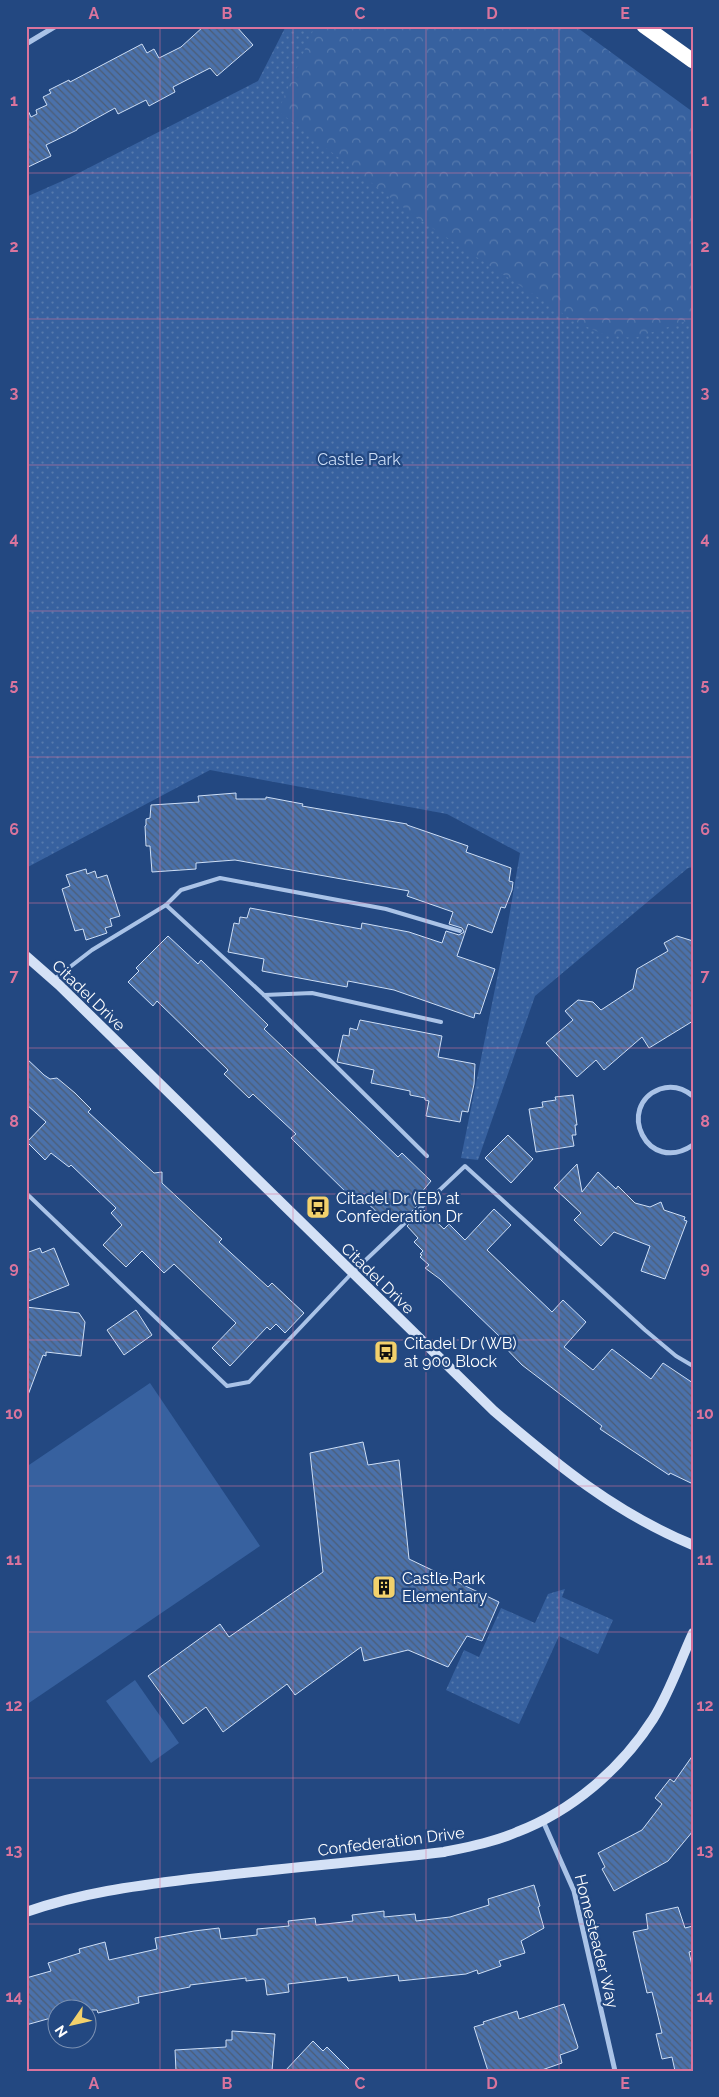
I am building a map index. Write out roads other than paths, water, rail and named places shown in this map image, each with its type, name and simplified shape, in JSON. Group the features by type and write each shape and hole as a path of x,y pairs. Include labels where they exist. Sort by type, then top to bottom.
{"highway":[{"path":"644,26 693,60"}],"street":[{"path":"26,44 56,26"},
{"name":"Citadel Drive","path":"26,956 494,1411 560,1467 610,1502 676,1538 693,1545"},
{"path":"693,1096 686,1091 676,1088 665,1088 655,1091 641,1107 638,1118 639,1128 644,1139 651,1147 661,1152 672,1154 683,1152 693,1145"},
{"name":"Confederation Drive","path":"26,1912 69,1898 103,1890 240,1873 444,1852 518,1832 542,1820 596,1785 634,1743 653,1719 693,1633"},
{"name":"Homesteader Way","path":"542,1820 574,1891 615,2071"}],"lane":[{"path":"52,980 92,950 166,905 181,890 220,878 386,909 460,931"},
{"path":"166,905 264,995 427,1156"},
{"path":"264,995 312,993 441,1022"},
{"path":"26,1193 227,1386 248,1382 352,1273 464,1166 645,1330 676,1356 693,1366"}],"place":[{"name":"Citadel Dr (EB) at Confederation Dr","path":"318,1207"},
{"name":"Citadel Dr (WB) at 900 Block","path":"386,1352"},
{"name":"Castle Park Elementary","path":"384,1587"}],"park label":[{"name":"Castle Park","path":"359,459"}]}
